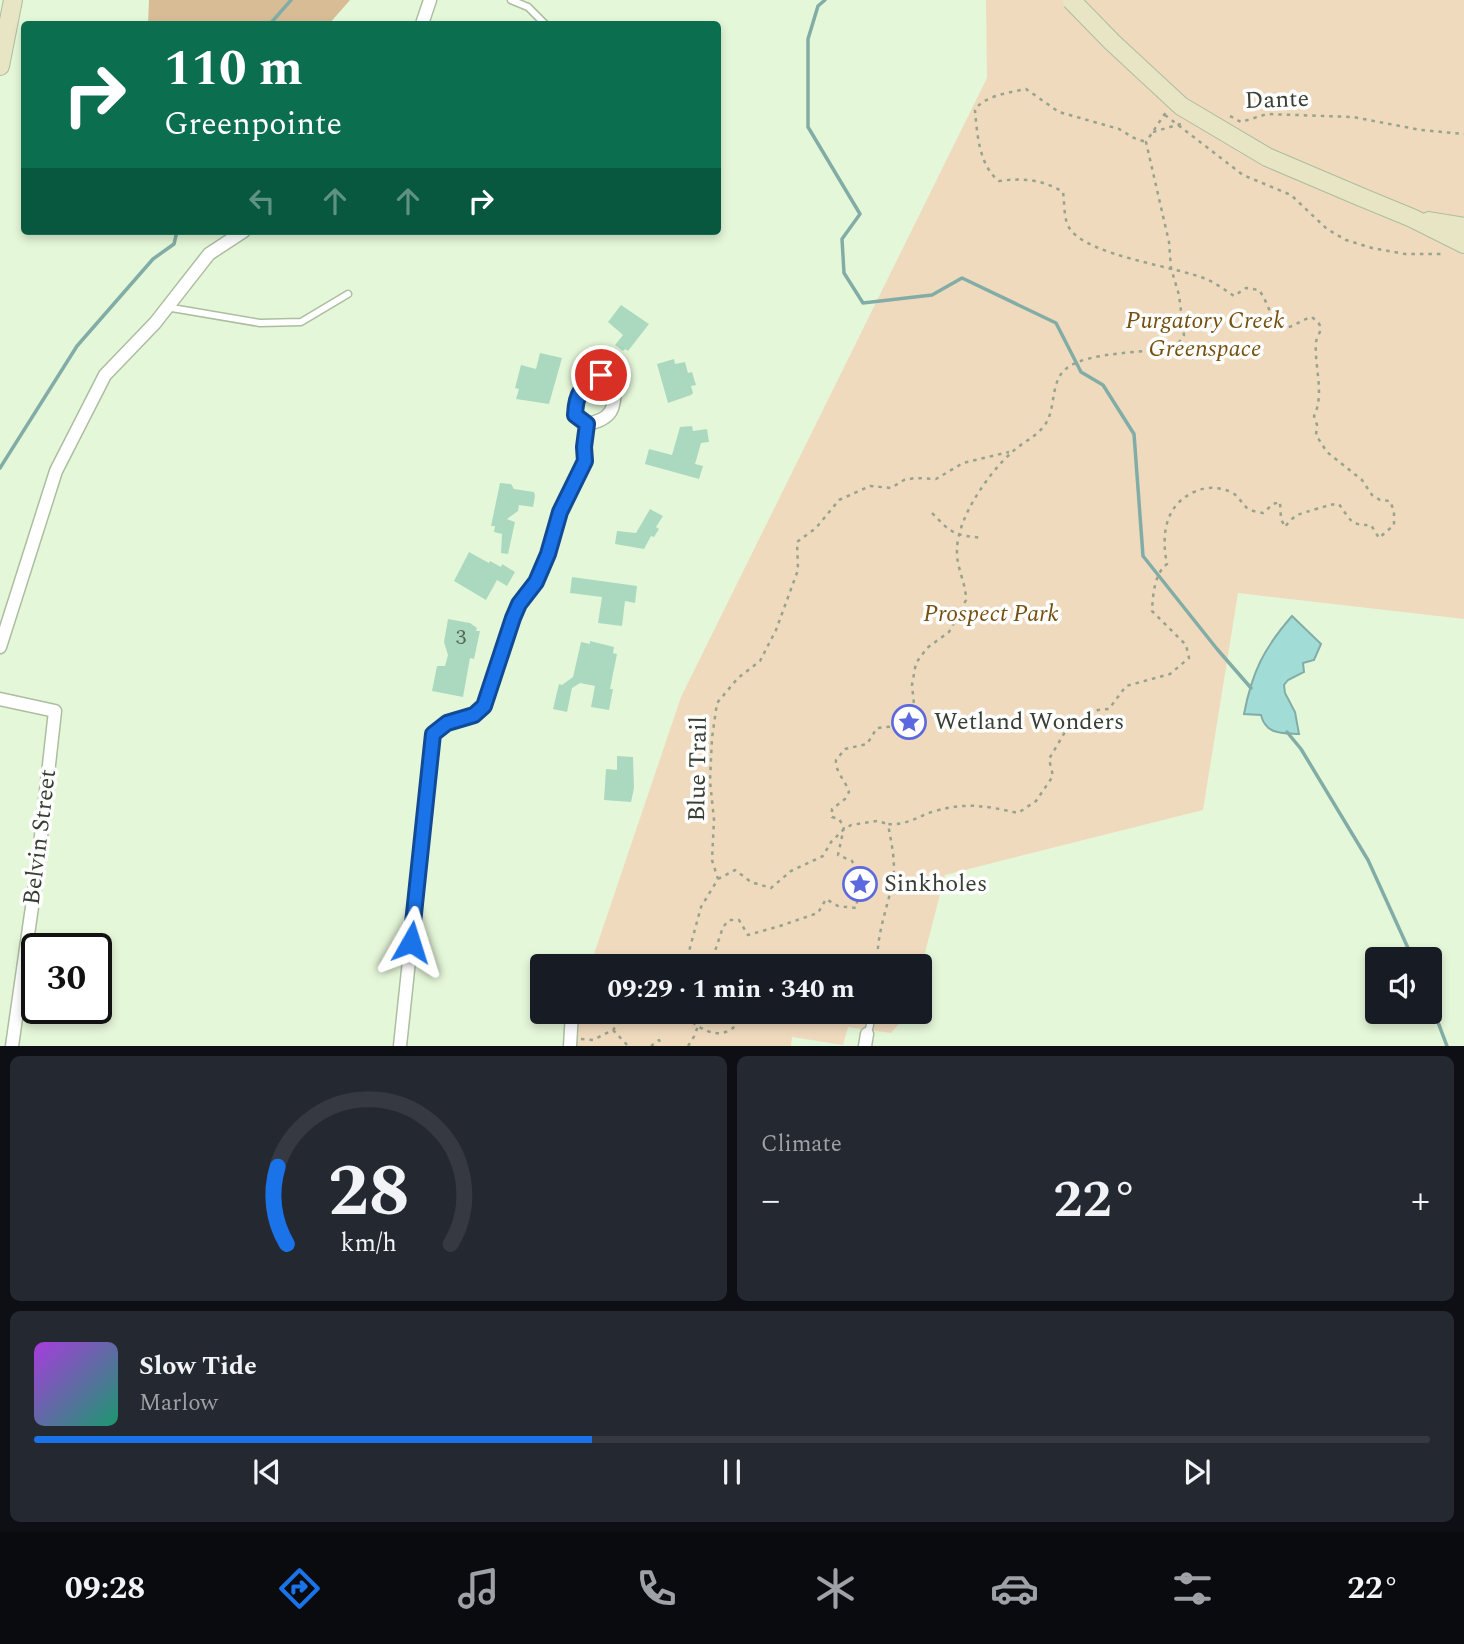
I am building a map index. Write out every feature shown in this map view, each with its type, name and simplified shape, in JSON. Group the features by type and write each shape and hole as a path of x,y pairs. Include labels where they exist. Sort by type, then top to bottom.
{"main road":[{"path":"0,66 13,0"},
{"path":"1071,0 1181,106 1267,157 1412,218 1464,244"},
{"path":"1412,218 1464,227"}],"street":[{"path":"423,21 430,0"},
{"path":"0,648 56,471 105,375 209,254 238,235"},
{"path":"400,1045 433,734 447,723 474,715 484,706 513,618 519,604 536,582 548,554 560,512 585,461 587,424"},
{"name":"Belvin Street","path":"0,699 55,711 37,872 12,1045"},
{"path":"570,1042 571,1024"}],"lane":[{"path":"511,0 528,7 542,21"},
{"path":"166,307 260,323 301,322 348,294"}],"path":[{"path":"688,954 701,907 718,879 736,870 751,883 771,888 791,871 823,856 831,842 851,825 877,821 898,825 932,812 975,805 989,805 1018,813 1035,800 1053,776 1049,759 1065,732 1098,710 1109,709 1126,686 1170,674 1189,658 1186,645 1152,611 1161,568 1167,564 1164,542 1170,511 1178,501 1191,493 1206,487 1219,489 1239,497 1247,508 1263,513 1273,504 1280,502 1281,519 1285,527 1299,512 1318,509 1327,504 1339,504 1349,519 1358,526 1371,525 1379,538 1394,525 1394,511 1390,500 1380,500 1372,495 1362,480 1327,452 1316,435 1314,416 1320,403 1316,339 1321,330 1319,323 1312,317 1303,319 1291,328 1280,329 1259,290 1246,288 1234,296 1205,278 1102,250 1081,240 1071,232 1066,222 1063,192 1055,187 1022,178 999,181 991,176 978,138 975,110 984,100 1026,89 1059,111 1119,129 1146,142 1169,106"},
{"name":"Dante","path":"1220,111 1241,122 1267,114 1353,117 1421,130 1464,134"},
{"path":"1165,115 1243,175 1291,195 1327,229 1346,240 1405,254 1441,254"},
{"name":"Blue Trail","path":"958,536 984,484 1011,452 1043,427 1048,419 1058,382 1068,367 1080,361 1131,351 1176,347 1184,335 1169,243 1146,142"},
{"name":"Blue Trail","path":"718,879 712,860 714,820 710,781 717,703 738,678 760,661 771,640 798,570 797,542 816,528 839,500 870,486 891,488 904,480 936,479 963,463 1011,452"},
{"path":"932,513 958,536 983,538"},
{"path":"714,954 723,927 729,920 739,920 748,934 818,913 826,899 838,906 856,908 861,879 852,861 838,855 843,830 839,819 832,817 832,809 845,799 849,792 843,777 836,769 836,760 845,750 867,744 877,728 916,724 912,685 916,663 927,648 949,632 966,600 957,564 958,536"},
{"path":"877,954 893,870 887,824"},
{"path":"570,1042 593,1040 613,1030 618,1024"},
{"path":"693,1024 706,1035 717,1038 730,1033 740,1024"},
{"path":"688,1045 699,1024"},
{"path":"613,1030 628,1045"},
{"path":"651,1045 659,1040 662,1045"}],"green space":[{"name":"Purgatory Creek Greenspace","path":"986,0 1464,0 1464,619 1238,593 1203,810 945,875 925,954 594,954 681,697 987,78"},
{"path":"578,1024 899,1024 891,1033 848,1027 843,1045 792,1037 791,1046 577,1046"}],"shaded area":[{"path":"149,0 350,0 332,21 148,21"}],"water":[{"path":"1292,616 1321,644 1314,660 1303,663 1304,672 1284,685 1295,712 1299,734 1275,732 1263,722 1261,715 1244,714 1260,661"}],"building":[{"path":"621,305 649,324 628,351 615,345 623,335 608,322"},
{"path":"540,353 562,358 549,404 516,399 519,389 515,388 521,365 536,369"},
{"path":"674,359 675,364 685,362 696,385 691,386 691,395 668,403 657,364"},
{"path":"692,426 693,431 707,429 709,442 701,443 695,464 703,466 699,479 645,464 649,449 672,455 680,427"},
{"path":"500,483 511,484 514,489 534,492 535,496 533,507 519,505 518,511 507,519 515,522 508,554 501,553 502,534 494,532 495,526 491,526"},
{"path":"650,509 663,516 656,527 659,529 654,537 651,536 644,549 615,544 617,531 636,533"},
{"path":"469,552 489,563 490,561 501,567 502,564 515,572 507,586 497,580 486,600 454,581"},
{"path":"572,577 637,586 635,603 625,601 622,626 598,623 602,597 570,593"},
{"path":"448,619 470,623 477,628 476,631 480,631 474,659 470,658 463,697 432,691 437,666 445,666 448,655 444,642"},
{"path":"590,641 614,647 613,653 617,654 609,710 591,707 595,686 580,683 572,688 567,712 553,709 559,684 562,685 573,677 581,642 590,644"},
{"path":"617,756 633,757 634,788 631,802 604,800 606,769 617,770"}],"waterway":[{"path":"273,21 291,0"},
{"path":"825,0 818,6 808,39 808,127 860,214 842,239 844,273 863,303 932,295 962,278 1056,323 1081,372 1103,385 1134,434 1143,556 1251,688"},
{"path":"0,468 77,346 153,259 174,244 176,235"},
{"path":"1287,732 1301,749 1368,860 1408,947"},
{"path":"1439,1024 1447,1046"}],"place":[{"name":"Wetland Wonders","path":"909,722"},
{"name":"Sinkholes","path":"860,884"}],"route":[{"path":"411,942 433,734 447,723 474,715 484,706 513,618 519,604 536,582 548,554 560,512 585,461 587,424 575,415 576,400 584,385 601,375"}],"park label":[{"name":"Prospect Park","path":"991,614"}]}
